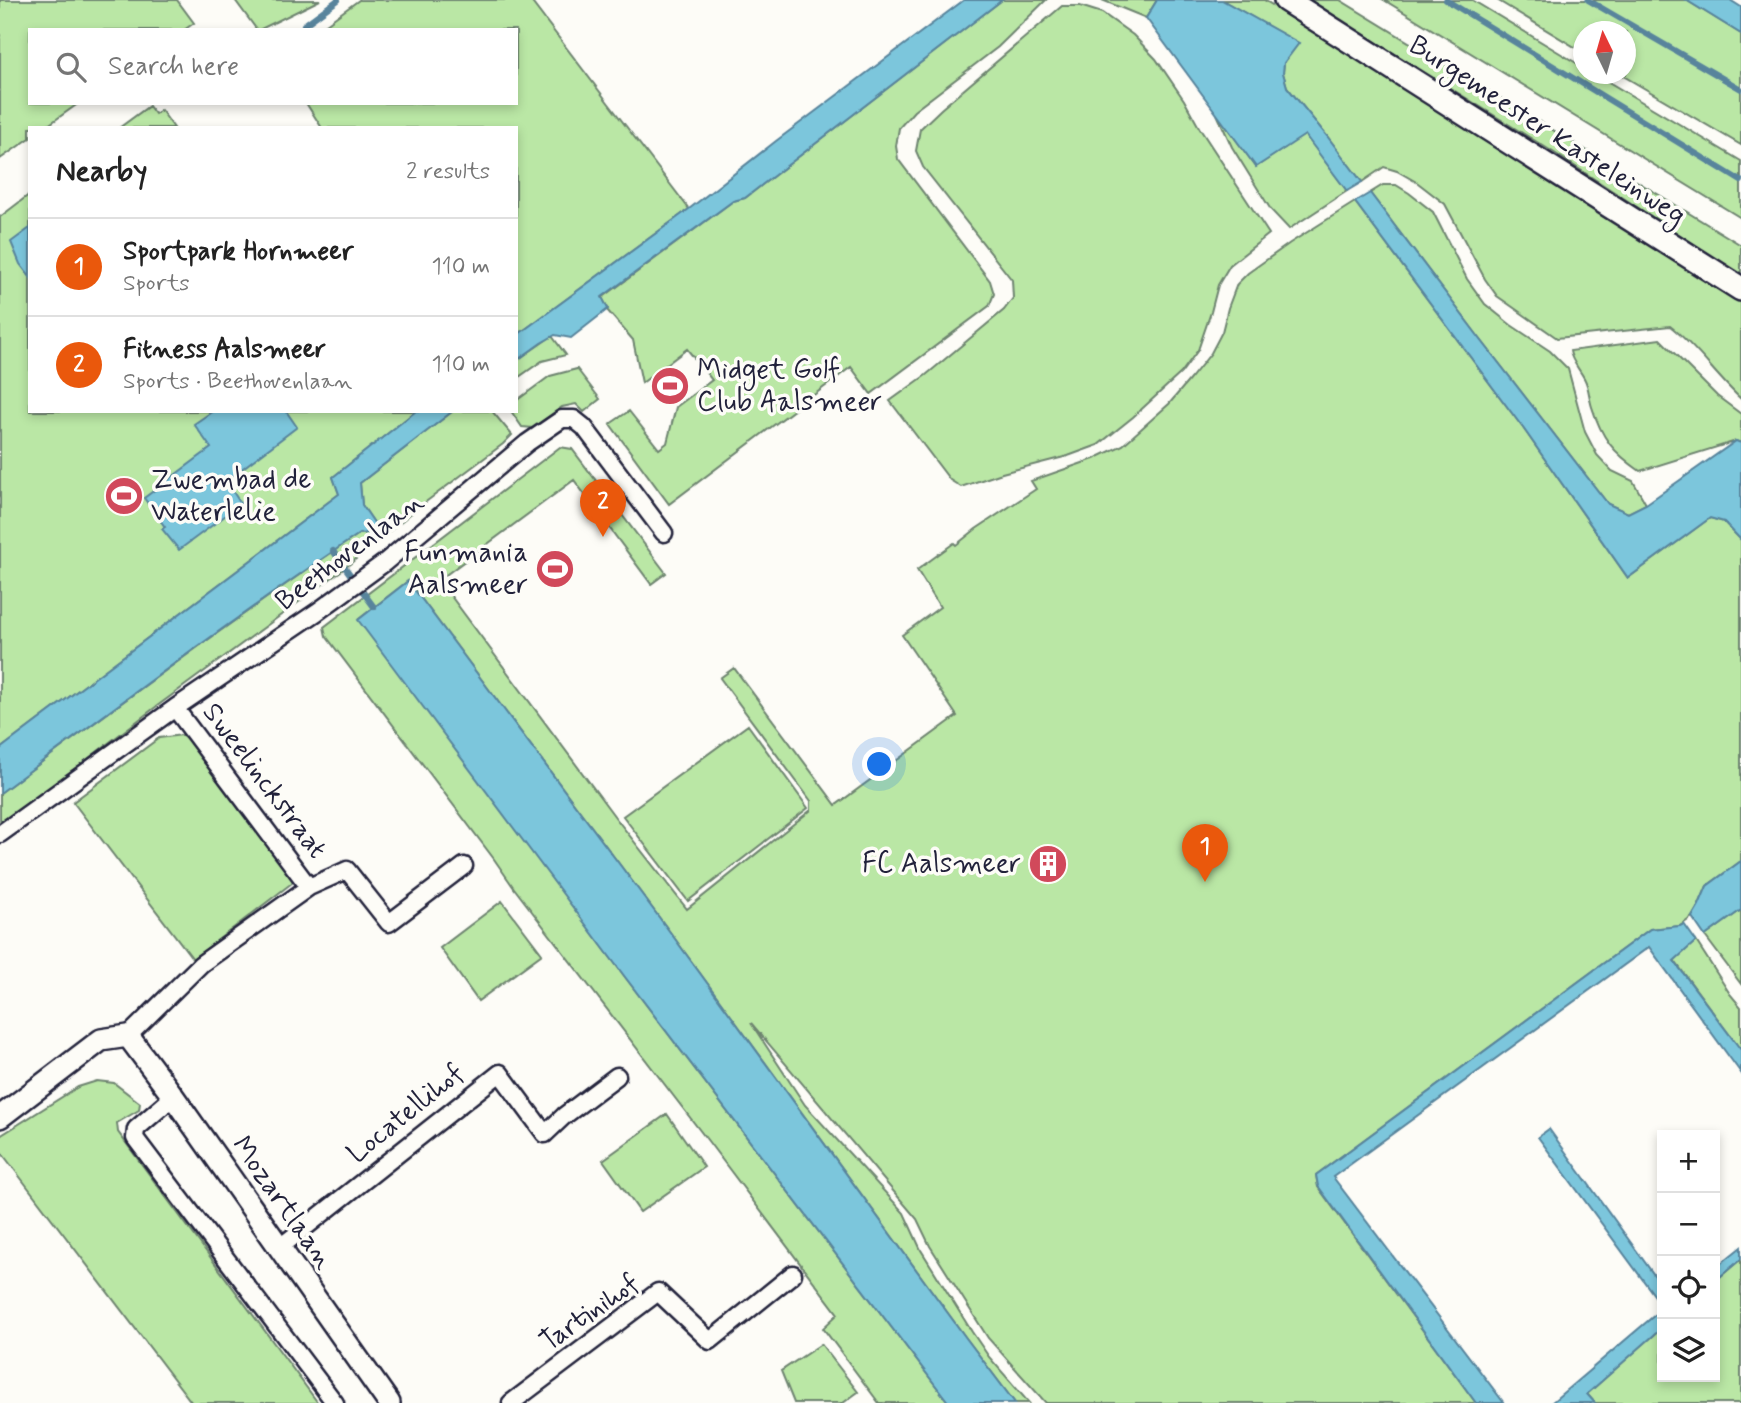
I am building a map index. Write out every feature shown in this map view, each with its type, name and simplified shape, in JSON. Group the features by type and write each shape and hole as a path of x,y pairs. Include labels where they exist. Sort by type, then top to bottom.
{"main road":[{"name":"Burgemeester Kasteleinweg","path":"1286,0 1741,289"}],"street":[{"name":"Beethovenlaan","path":"0,834 384,563 527,443 562,419 574,419 584,427 664,533"},
{"name":"Sweelinckstraat","path":"176,708 309,887"},
{"name":"Sweelinckstraat","path":"128,1036 201,964 309,887 347,870 389,923 464,866"},
{"name":"Mozartlaan","path":"128,1036 389,1403"},
{"path":"0,1116 101,1040 128,1036"},
{"name":"Locatellihof","path":"279,1248 500,1073 545,1134 617,1076"},
{"path":"173,1097 136,1129 135,1138 335,1403"},
{"name":"Tartinihof","path":"511,1403 658,1292 710,1341 793,1274"}],"green space":[{"path":"0,0 177,0 194,23 187,28 28,28 28,105 76,105 47,126 28,126 28,139 0,159"},
{"path":"235,0 320,0 263,28 256,28"},
{"path":"359,0 530,0 689,209 518,335 518,126 321,126 307,105 518,105 518,28 321,28"},
{"path":"1002,0 1046,0 998,47 914,111 899,128 896,146 898,159 990,281 994,294 989,306 871,394 851,367 669,504 610,424 629,411 659,449 667,443 676,407 712,380 687,349 642,383 633,340 607,310 602,298 733,201 745,198"},
{"path":"1102,0 1157,0 1146,18"},
{"path":"1222,0 1264,0 1465,124 1741,302 1741,399 1670,326 1557,338 1497,296 1445,204 1418,183 1384,167 1362,182 1287,87 1283,73 1284,63 1298,43"},
{"path":"1308,0 1340,0 1741,245 1741,275 1553,152"},
{"path":"1384,0 1472,0 1573,61 1573,84 1612,84 1741,161 1741,218"},
{"path":"1497,0 1686,0 1741,34 1741,145 1636,83 1636,21 1573,21 1573,46"},
{"path":"1062,6 1080,6 1102,13 1133,35 1156,59 1269,234 1230,265 1218,285 1198,350 1181,373 1133,417 1098,445 961,487 950,480 890,401 926,375 1004,310 1013,298 1012,280 923,167 916,151 920,129"},
{"path":"149,106 155,114 161,110 173,126 122,126"},
{"path":"1217,114 1256,167 1305,134 1347,191 1289,229 1271,210 1232,147"},
{"path":"1383,185 1396,185 1433,212 1467,279 1485,304 1550,351 1568,369 1585,432 1597,455 1612,471 1633,481 1646,504 1628,513 1608,504 1370,193"},
{"name":"Zwembad de Waterlelie","path":"28,196 28,413 413,413 333,477 339,494 0,749 0,217"},
{"path":"1355,202 1523,428 1628,578 1710,518 1724,522 1741,540 1741,861 1707,886 1692,917 1680,926 1650,929 1316,1175 1318,1187 1476,1403 1046,1403 988,1338 930,1246 917,1219 751,1023 805,1105 904,1213 921,1250 972,1332 989,1357 1029,1403 1015,1403 667,928 408,581 359,619 625,977 949,1403 879,1403 823,1328 838,1314 514,888 326,636 324,627 560,447 572,449 666,573 651,584 574,480 439,580 615,817 687,909 811,810 811,801 720,678 734,668 836,805 957,716 902,635 940,607 917,570 1036,489 1031,481 1094,459 1123,445 1169,404 1211,353 1222,332 1237,284 1290,243"},
{"path":"552,336 566,355 542,361 518,378 518,360"},
{"path":"1660,339 1717,396 1741,414 1741,443 1736,441 1640,471 1616,451 1604,436 1586,383 1570,351"},
{"path":"577,369 600,399 584,412 576,404 562,407 533,428 522,427 512,413 518,413 518,400 550,376"},
{"path":"450,413 494,413 512,435 345,568 0,826 0,793 268,597 359,534 369,533 377,527 362,505 360,483"},
{"path":"748,725 808,808 688,901 623,816"},
{"path":"182,735 195,745 295,875 292,883 193,959 73,802 159,738"},
{"path":"502,901 542,954 478,1001 440,948"},
{"path":"1741,910 1741,984 1705,936"},
{"path":"1696,941 1741,1007 1741,1050 1674,960"},
{"path":"97,1081 114,1083 140,1103 139,1110 117,1123 118,1132 318,1403 192,1403 1,1152 0,1136 78,1087"},
{"path":"667,1114 704,1167 640,1212 603,1160"},
{"path":"1741,1259 1741,1403 1595,1403 1587,1394 1657,1332 1657,1382 1720,1382 1720,1277"},
{"path":"821,1344 858,1392 843,1403 794,1403 781,1371"}],"water":[{"path":"964,0 1002,0 745,198 733,201 602,297 608,309 571,338 555,335 518,360 518,335 689,209"},
{"path":"1157,0 1222,0 1299,43 1284,63 1283,73 1287,87 1362,182 1347,191 1305,135 1256,167 1146,18"},
{"path":"1686,0 1730,0 1741,7 1741,34"},
{"path":"1370,193 1608,504 1628,513 1646,504 1736,441 1741,443 1741,540 1724,522 1710,518 1628,578 1523,428 1355,202"},
{"path":"28,229 28,274 20,264 11,242"},
{"path":"210,413 287,413 297,427 226,481 241,504 179,550 162,529 165,527 144,498 211,448 194,424"},
{"path":"413,413 450,413 360,483 362,505 377,527 369,533 359,534 268,597 0,793 0,749 339,494 333,477"},
{"path":"408,581 667,928 1015,1403 949,1403 358,620"},
{"path":"1741,861 1741,910 1705,936 1692,917 1707,886"},
{"path":"1684,924 1696,941 1674,961 1741,1050 1741,1073 1649,947 1333,1177 1504,1403 1476,1403 1318,1186 1316,1175 1650,929"},
{"path":"1549,1129 1657,1279 1657,1299 1538,1137"},
{"path":"1741,1247 1741,1259 1720,1277 1720,1264"},
{"path":"1657,1313 1657,1332 1587,1394 1595,1403 1551,1403"}],"waterway":[{"path":"304,25 338,0"},
{"path":"1446,0 1741,181"},
{"path":"1588,0 1741,89"},
{"path":"333,551 374,607"}],"place":[{"name":"Midget Golf Club Aalsmeer","path":"670,386"},
{"name":"Zwembad de Waterlelie","path":"124,496"},
{"name":"Fitness Aalsmeer","path":"603,537"},
{"name":"Funmania Aalsmeer","path":"555,569"},
{"name":"FC Aalsmeer","path":"1048,864"},
{"name":"Sportpark Hornmeer","path":"1205,882"}]}
